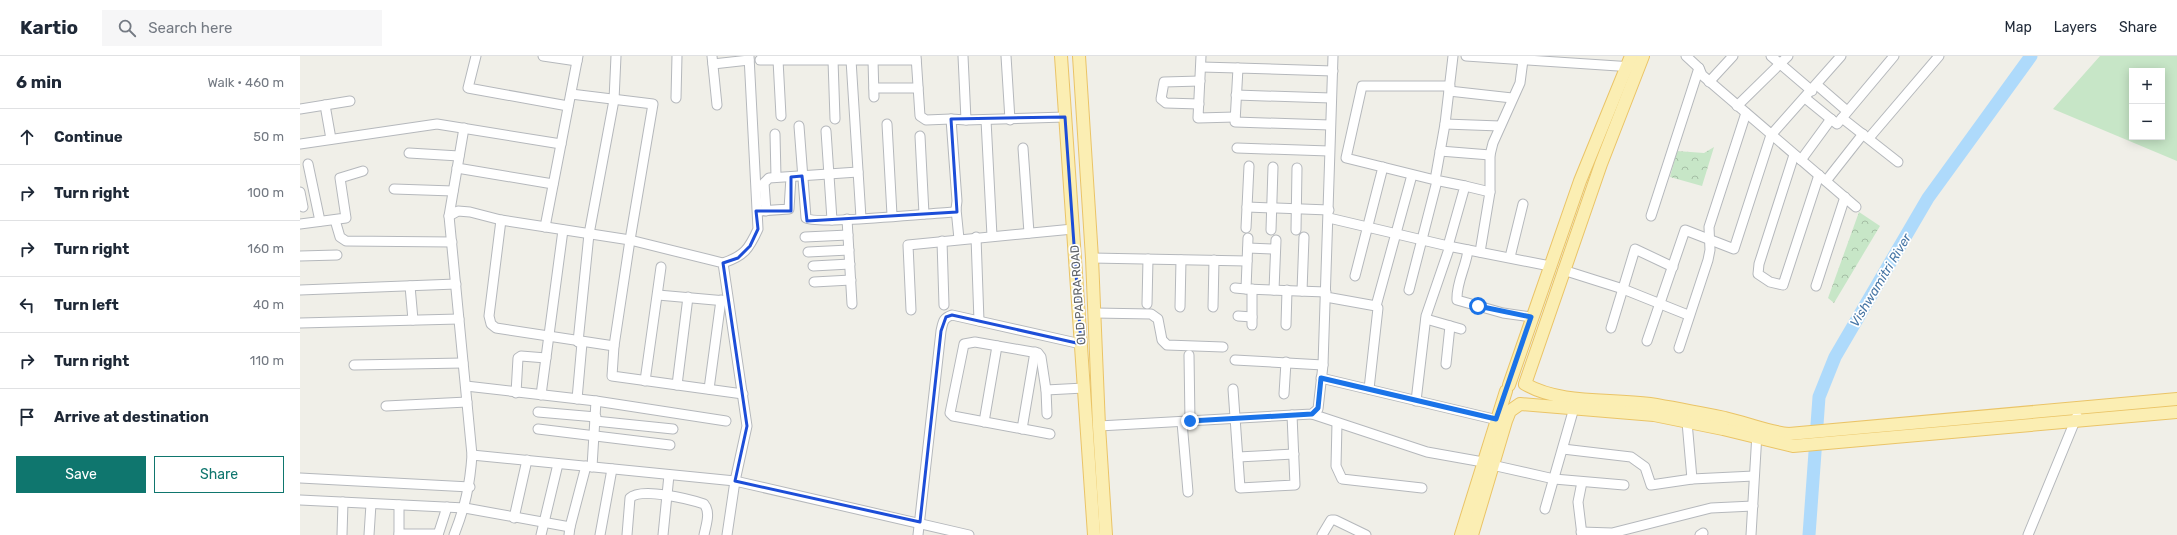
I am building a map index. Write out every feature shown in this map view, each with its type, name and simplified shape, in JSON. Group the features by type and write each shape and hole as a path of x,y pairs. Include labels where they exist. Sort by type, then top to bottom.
{"main road":[{"name":"OLD PADRA ROAD","path":"1061,56 1094,535"},
{"name":"OLD PADRA ROAD","path":"1079,56 1092,258 1099,426 1106,535"},
{"path":"1472,535 1488,464 1501,420 1507,388 1531,317 1580,182 1631,63 1643,56"},
{"path":"1501,420 1510,411 1526,401 1529,395 1525,384 1631,63"},
{"path":"1507,388 1515,381 1534,389 1558,396 1649,404 1725,418 1757,433"},
{"path":"1507,388 1509,401 1520,404 1654,416 1791,440 1865,441 2177,412"},
{"path":"1791,440 1862,428 2177,399"},
{"path":"1461,535 1488,464"}],"street":[{"path":"476,56 468,88 568,106"},
{"path":"543,56 578,59 545,227"},
{"path":"577,399 589,234 614,100 616,56"},
{"path":"676,98 677,56"},
{"path":"963,56 966,120"},
{"path":"1006,56 1010,120"},
{"path":"1201,56 1198,118 1236,117"},
{"path":"1312,414 1318,408 1323,365 1333,56"},
{"path":"1409,290 1423,240 1436,180 1454,56"},
{"path":"1466,56 1502,57 1523,60 1631,63"},
{"path":"1686,56 1699,68 1702,75 1709,82 1856,207"},
{"path":"1709,82 1733,56"},
{"path":"1771,56 1815,88 1866,136 1898,162"},
{"path":"1737,106 1788,56"},
{"path":"1647,341 1685,230 1734,249 1771,134 1815,88 1841,56"},
{"path":"1805,98 1837,124 1894,56"},
{"path":"1831,119 1798,157 1759,264 1758,274 1770,282 1783,285 1822,178 1866,136 1939,56"},
{"path":"717,105 713,60 749,58 761,211"},
{"path":"760,60 873,60 916,58 920,116 923,119 1010,120 1065,117"},
{"path":"778,60 781,116"},
{"path":"833,60 834,119"},
{"path":"851,60 861,218"},
{"path":"873,60 874,93 918,88"},
{"path":"1480,252 1490,192 1490,155 1500,126 1520,83 1523,60"},
{"path":"1201,67 1333,71"},
{"path":"1238,68 1235,122 1330,125"},
{"path":"1651,216 1699,68"},
{"path":"1199,104 1166,103 1162,99 1164,82 1200,82"},
{"path":"1490,192 1346,158 1362,86 1450,88 1512,98"},
{"path":"571,94 653,104 614,346 612,376 742,394"},
{"path":"1236,95 1332,98"},
{"path":"300,109 350,100"},
{"path":"325,104 331,139"},
{"path":"1679,348 1688,315 1708,260 1709,227 1746,113"},
{"path":"951,119 959,239"},
{"path":"986,120 992,236"},
{"path":"300,144 438,124 561,144"},
{"path":"887,124 892,216"},
{"path":"1445,124 1500,126"},
{"path":"799,126 806,218 810,221 954,212 956,209"},
{"path":"454,535 465,508 470,487 472,455 449,216 464,128"},
{"path":"826,130 832,220"},
{"path":"775,134 776,177"},
{"path":"920,136 924,214"},
{"path":"1023,148 1029,233"},
{"path":"1237,148 1329,151"},
{"path":"1440,151 1490,155"},
{"path":"409,153 459,156"},
{"path":"308,164 320,222"},
{"path":"1238,316 1252,321 1247,261 1249,166"},
{"path":"1271,230 1273,167"},
{"path":"1355,276 1383,167"},
{"path":"457,168 553,184"},
{"path":"1296,230 1297,168"},
{"path":"300,224 344,219 346,216 340,178 342,176 363,171"},
{"path":"449,216 458,212 630,240 723,263 738,258 750,246 758,229 765,180 776,177 858,172"},
{"path":"1369,390 1379,311 1376,306 1412,174"},
{"path":"761,211 790,209 791,177"},
{"path":"1416,401 1426,319 1449,246 1465,186"},
{"path":"394,189 453,191"},
{"path":"300,192 303,207"},
{"path":"1816,286 1845,197"},
{"path":"1510,257 1523,204"},
{"path":"1247,207 1297,209 1329,214 1368,227 1423,240 1550,266"},
{"path":"847,219 852,304"},
{"path":"335,220 340,237 346,241 452,242"},
{"path":"501,220 489,311 491,324 496,328 614,346"},
{"path":"911,310 908,245 976,237 1073,229"},
{"path":"541,395 563,230"},
{"path":"805,237 848,235"},
{"path":"976,237 979,321"},
{"path":"1302,291 1304,237"},
{"path":"942,241 944,304"},
{"path":"1248,248 1275,244 1274,290"},
{"path":"1611,328 1635,249 1673,267"},
{"path":"808,252 849,250"},
{"path":"1468,250 1467,263 1456,291 1457,300 1503,313 1531,317"},
{"path":"300,256 337,255"},
{"path":"1092,258 1247,261"},
{"path":"1147,304 1148,259"},
{"path":"1180,307 1181,260"},
{"path":"1214,260 1214,307"},
{"path":"723,263 725,300 747,426 735,481 727,535"},
{"path":"813,266 850,264"},
{"path":"645,381 662,267"},
{"path":"1563,270 1623,289 1688,315"},
{"path":"814,282 850,280"},
{"path":"300,290 456,284"},
{"path":"410,286 413,320"},
{"path":"1235,288 1302,291 1326,294 1376,306"},
{"path":"1286,290 1286,326"},
{"path":"658,295 725,300"},
{"path":"677,385 688,297"},
{"path":"709,390 725,300"},
{"path":"1094,313 1151,314 1158,319 1162,340 1167,345 1222,347"},
{"path":"918,535 943,321 946,317 952,315 1081,344"},
{"path":"300,323 459,319"},
{"path":"1426,319 1461,329"},
{"path":"1446,364 1450,326"},
{"path":"1047,414 1046,390 1040,357 1035,352 975,342 964,344 950,413 953,416 1050,434"},
{"path":"984,422 997,346"},
{"path":"1022,429 1035,352"},
{"path":"1188,492 1186,421 1189,355"},
{"path":"516,393 518,358 521,356 546,358"},
{"path":"1236,360 1323,365"},
{"path":"1284,394 1286,362"},
{"path":"354,365 464,363"},
{"path":"1321,378 1501,420"},
{"path":"466,386 516,393 596,401 726,421"},
{"path":"1046,390 1084,388"},
{"path":"1233,389 1240,488 1295,485 1292,416"},
{"path":"300,500 465,508 544,523 569,531 589,467 595,436 596,401"},
{"path":"386,406 467,402"},
{"path":"1545,510 1574,408"},
{"path":"2028,535 2080,408"},
{"path":"538,412 673,429"},
{"path":"1099,426 1312,414 1427,452 1554,479 1624,485"},
{"path":"1688,422 1692,480"},
{"path":"1337,423 1336,466 1342,479 1422,488"},
{"path":"538,429 670,445"},
{"path":"1751,535 1757,433"},
{"path":"1563,448 1631,457 1645,467 1651,485 1692,480 1754,476"},
{"path":"1238,457 1294,454"},
{"path":"472,455 735,481 920,522 968,535"},
{"path":"514,518 527,460"},
{"path":"541,535 558,464"},
{"path":"600,535 612,469"},
{"path":"663,535 669,475"},
{"path":"300,478 470,487"},
{"path":"1582,482 1578,502 1581,534 1606,534 1711,508 1753,506"},
{"path":"627,535 630,498 634,494 667,496 704,504 707,508 708,514 704,535"},
{"path":"342,535 343,502"},
{"path":"369,535 371,504"},
{"path":"399,505 399,535 438,535 447,507"},
{"path":"1322,535 1328,524 1335,520 1360,534"}],"highlighted area":[{"path":"1065,117 1081,344 952,315 946,317 941,331 920,522 735,481 747,426 723,263 738,258 750,246 758,229 756,211 791,211 791,177 802,176 807,221 957,212 951,119"}],"green space":[{"path":"2100,56 2177,56 2177,161 2053,109"},
{"path":"1714,147 1702,186 1670,177 1677,151 1704,153"},
{"path":"1859,212 1880,226 1834,303 1828,298"}],"waterway":[{"name":"Vishwamitri River","path":"1809,535 1819,397 1835,357 1928,198 2031,56"}],"route":[{"path":"1190,421 1312,414 1318,408 1321,378 1496,419 1506,388 1509,385 1531,317 1503,313 1478,306"}]}
